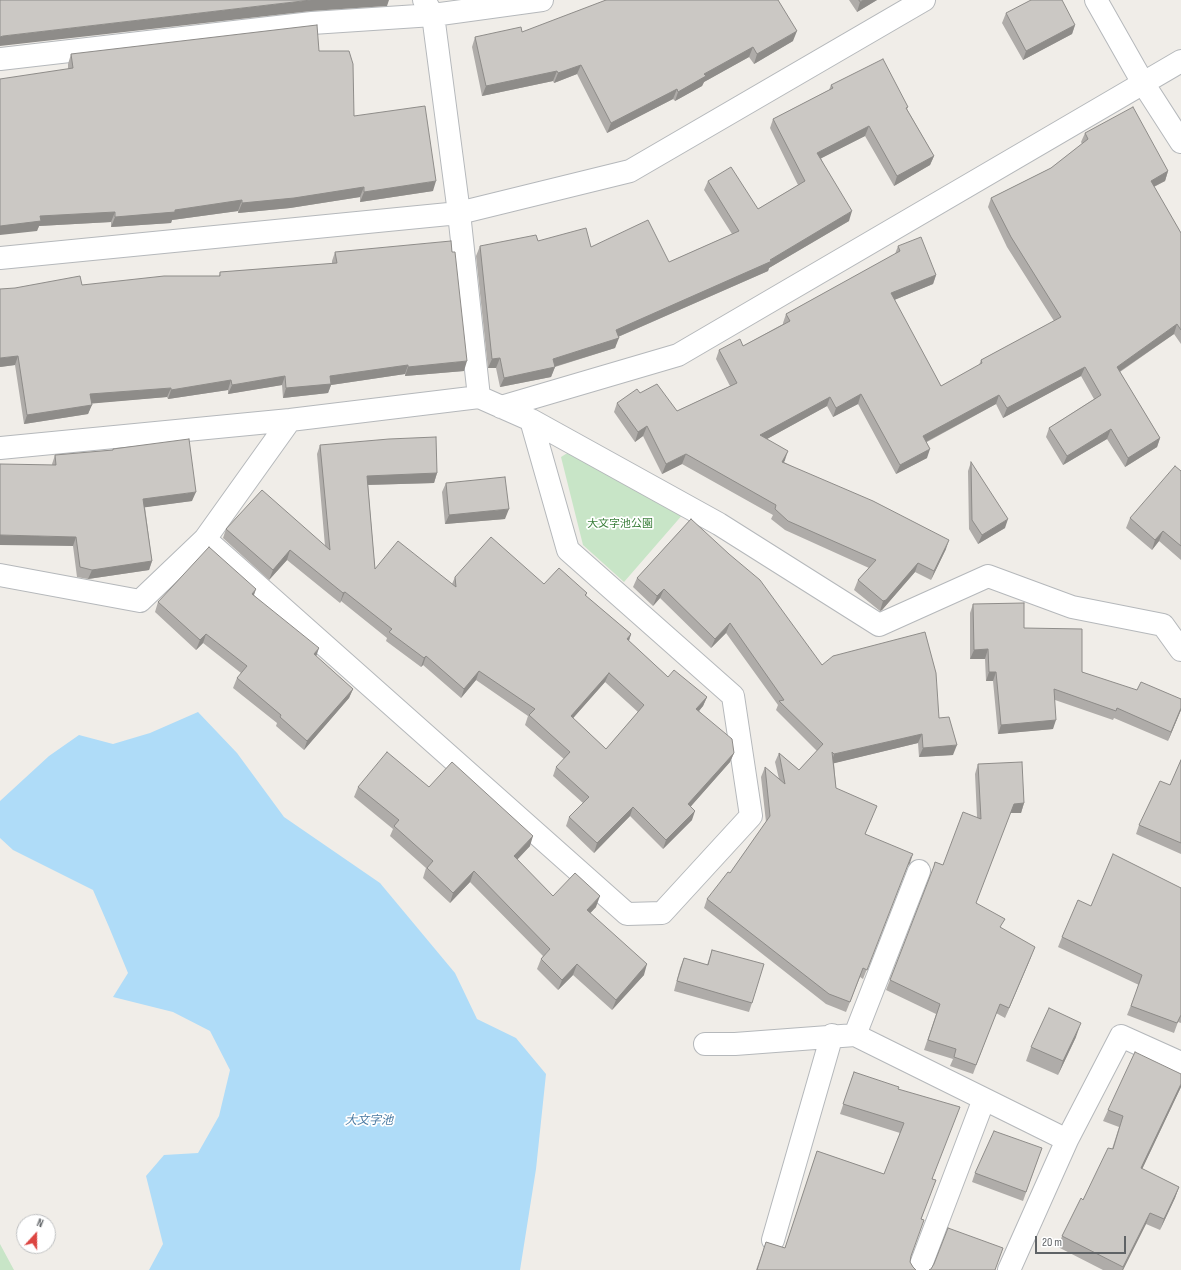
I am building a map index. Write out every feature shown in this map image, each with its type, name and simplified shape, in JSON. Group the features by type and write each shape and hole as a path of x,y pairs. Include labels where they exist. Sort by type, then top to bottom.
{"street":[{"path":"0,59 428,8 542,0"},
{"path":"0,258 459,213 630,171 924,0"},
{"path":"1096,0 1143,83 1181,142"},
{"path":"428,8 459,213 479,397"},
{"path":"501,407 678,355 1181,60"},
{"path":"0,448 290,420 479,397 531,420 718,524 878,625 988,576 1072,607 1163,625 1181,650"},
{"path":"0,575 140,601 205,539 290,420"},
{"path":"205,539 627,914 662,912 750,816 733,696 568,550 531,420"},
{"path":"855,1035 919,871"},
{"path":"705,1044 735,1044 855,1035 1067,1140"},
{"path":"774,1240 832,1036"},
{"path":"1009,1270 1067,1140 1121,1036 1181,1063"},
{"path":"918,1270 984,1099"}],"green space":[{"name":"大文字池公園","path":"569,452 684,513 624,582 583,545 561,457"},
{"path":"0,1244 14,1270 0,1270"}],"water":[{"name":"大文字池","path":"198,712 237,753 284,817 380,883 455,973 477,1019 516,1038 546,1074 536,1169 520,1270 149,1270 163,1244 146,1176 164,1155 198,1153 219,1116 230,1070 210,1031 173,1012 113,997 128,973 93,890 13,850 0,838 0,801 49,756 79,735 113,744 150,733"}],"building":[{"path":"0,0 311,0 0,37"},
{"path":"606,0 778,0 797,31 757,54 753,47 704,74 706,76 678,92 677,89 611,123 581,65 558,73 557,71 486,86 475,37 521,27 522,32"},
{"path":"1031,0 1062,0 1075,25 1026,51 1006,13"},
{"path":"317,25 319,51 349,51 353,64 354,116 425,106 436,181 364,192 364,187 294,198 242,203 242,200 175,210 175,212 115,217 115,212 40,216 41,221 0,226 0,79 73,68 71,54"},
{"path":"883,59 908,107 906,108 934,156 897,176 869,126 817,153 852,211 770,260 772,261 616,330 619,338 553,359 555,367 504,378 500,358 492,359 480,246 536,235 538,241 586,228 591,247 648,220 669,262 739,231 708,181 731,167 758,209 805,181 773,119 833,88 831,85"},
{"path":"1133,107 1168,171 1151,181 1181,233 1181,330 1177,324 1117,367 1160,438 1128,458 1111,429 1067,456 1049,428 1101,395 1085,367 1007,408 999,395 923,436 930,449 900,465 861,394 836,408 830,397 760,435 788,451 782,462 873,501 949,540 934,571 918,563 886,600 883,601 858,580 876,560 788,521 775,509 776,505 686,454 666,464 647,426 638,432 617,403 637,389 640,393 657,384 677,411 737,383 719,350 740,339 743,346 790,321 786,314 900,251 898,246 921,237 936,275 891,293 941,386 982,363 981,360 1061,317 1011,237 991,198 1051,168 1088,139 1085,133"},
{"path":"451,241 452,252 455,252 467,361 408,367 408,365 330,376 331,384 286,388 285,376 232,385 231,380 171,390 171,388 90,394 92,405 27,415 18,356 0,358 0,289 15,288 80,276 82,285 164,276 220,276 220,272 337,263 335,252"},
{"path":"436,437 437,473 367,476 375,569 398,541 456,587 455,577 491,537 544,584 559,568 587,593 585,595 631,634 627,639 668,677 674,670 707,697 696,709 732,739 734,753 688,804 695,811 666,840 633,807 597,843 569,817 589,797 556,767 570,752 529,715 535,709 479,671 464,689 426,656 424,658 389,632 392,629 345,592 343,593 290,550 273,570 226,529 262,490 330,550 320,445 389,439","holes":["609,673 644,705 606,749 571,716"]},
{"path":"189,439 196,492 143,499 152,561 92,570 80,567 76,537 0,535 0,464 56,465 55,455 113,450"},
{"path":"971,462 1008,519 982,535 972,520"},
{"path":"1175,466 1181,471 1181,546 1163,531 1155,540 1130,518"},
{"path":"505,477 509,509 449,515 446,483"},
{"path":"691,519 760,580 822,665 833,656 925,632 936,673 939,718 949,717 957,745 923,748 922,734 834,754 832,752 836,788 877,806 865,834 913,854 867,970 863,968 850,1002 829,994 707,899 728,872 730,873 770,816 765,767 785,784 779,753 799,770 823,744 779,701 784,700 730,623 715,639 664,589 657,596 637,578"},
{"path":"209,547 256,589 252,594 319,648 314,654 353,689 307,741 280,717 281,715 237,678 247,666 206,634 200,640 158,602"},
{"path":"1024,603 1024,628 1082,629 1082,672 1137,690 1141,682 1181,699 1181,708 1171,732 1117,708 1116,711 1054,689 1056,720 1001,725 996,672 989,672 988,649 974,650 973,604"},
{"path":"387,752 429,787 452,762 533,836 514,856 553,896 575,873 600,896 587,910 647,964 616,1000 577,964 562,980 541,959 550,949 474,871 453,893 427,868 433,861 394,826 399,820 358,787"},
{"path":"1181,760 1181,843 1139,825 1160,781 1170,785"},
{"path":"1022,762 1024,803 1014,804 976,903 1005,919 1000,927 1035,947 1009,1008 1000,1004 976,1065 954,1057 956,1049 928,1040 940,1004 890,980 935,862 943,865 963,812 981,819 978,764"},
{"path":"1113,854 1181,888 1181,1015 1177,1023 1131,1006 1142,975 1062,937 1078,900 1091,906"},
{"path":"712,950 764,964 752,1003 677,981 684,958 708,965"},
{"path":"1049,1008 1081,1023 1063,1061 1031,1047"},
{"path":"1135,1052 1181,1074 1181,1084 1141,1168 1179,1187 1164,1219 1150,1213 1123,1267 1062,1236 1081,1198 1083,1200 1108,1148 1113,1149 1123,1116 1108,1110"},
{"path":"854,1072 899,1087 898,1089 960,1107 932,1179 936,1180 921,1219 924,1220 911,1256 910,1262 916,1270 757,1270 766,1242 785,1248 817,1151 884,1174 904,1123 843,1104"},
{"path":"994,1131 1042,1148 1026,1192 975,1173"},
{"path":"948,1228 1003,1248 995,1270 929,1270 934,1264"}]}
